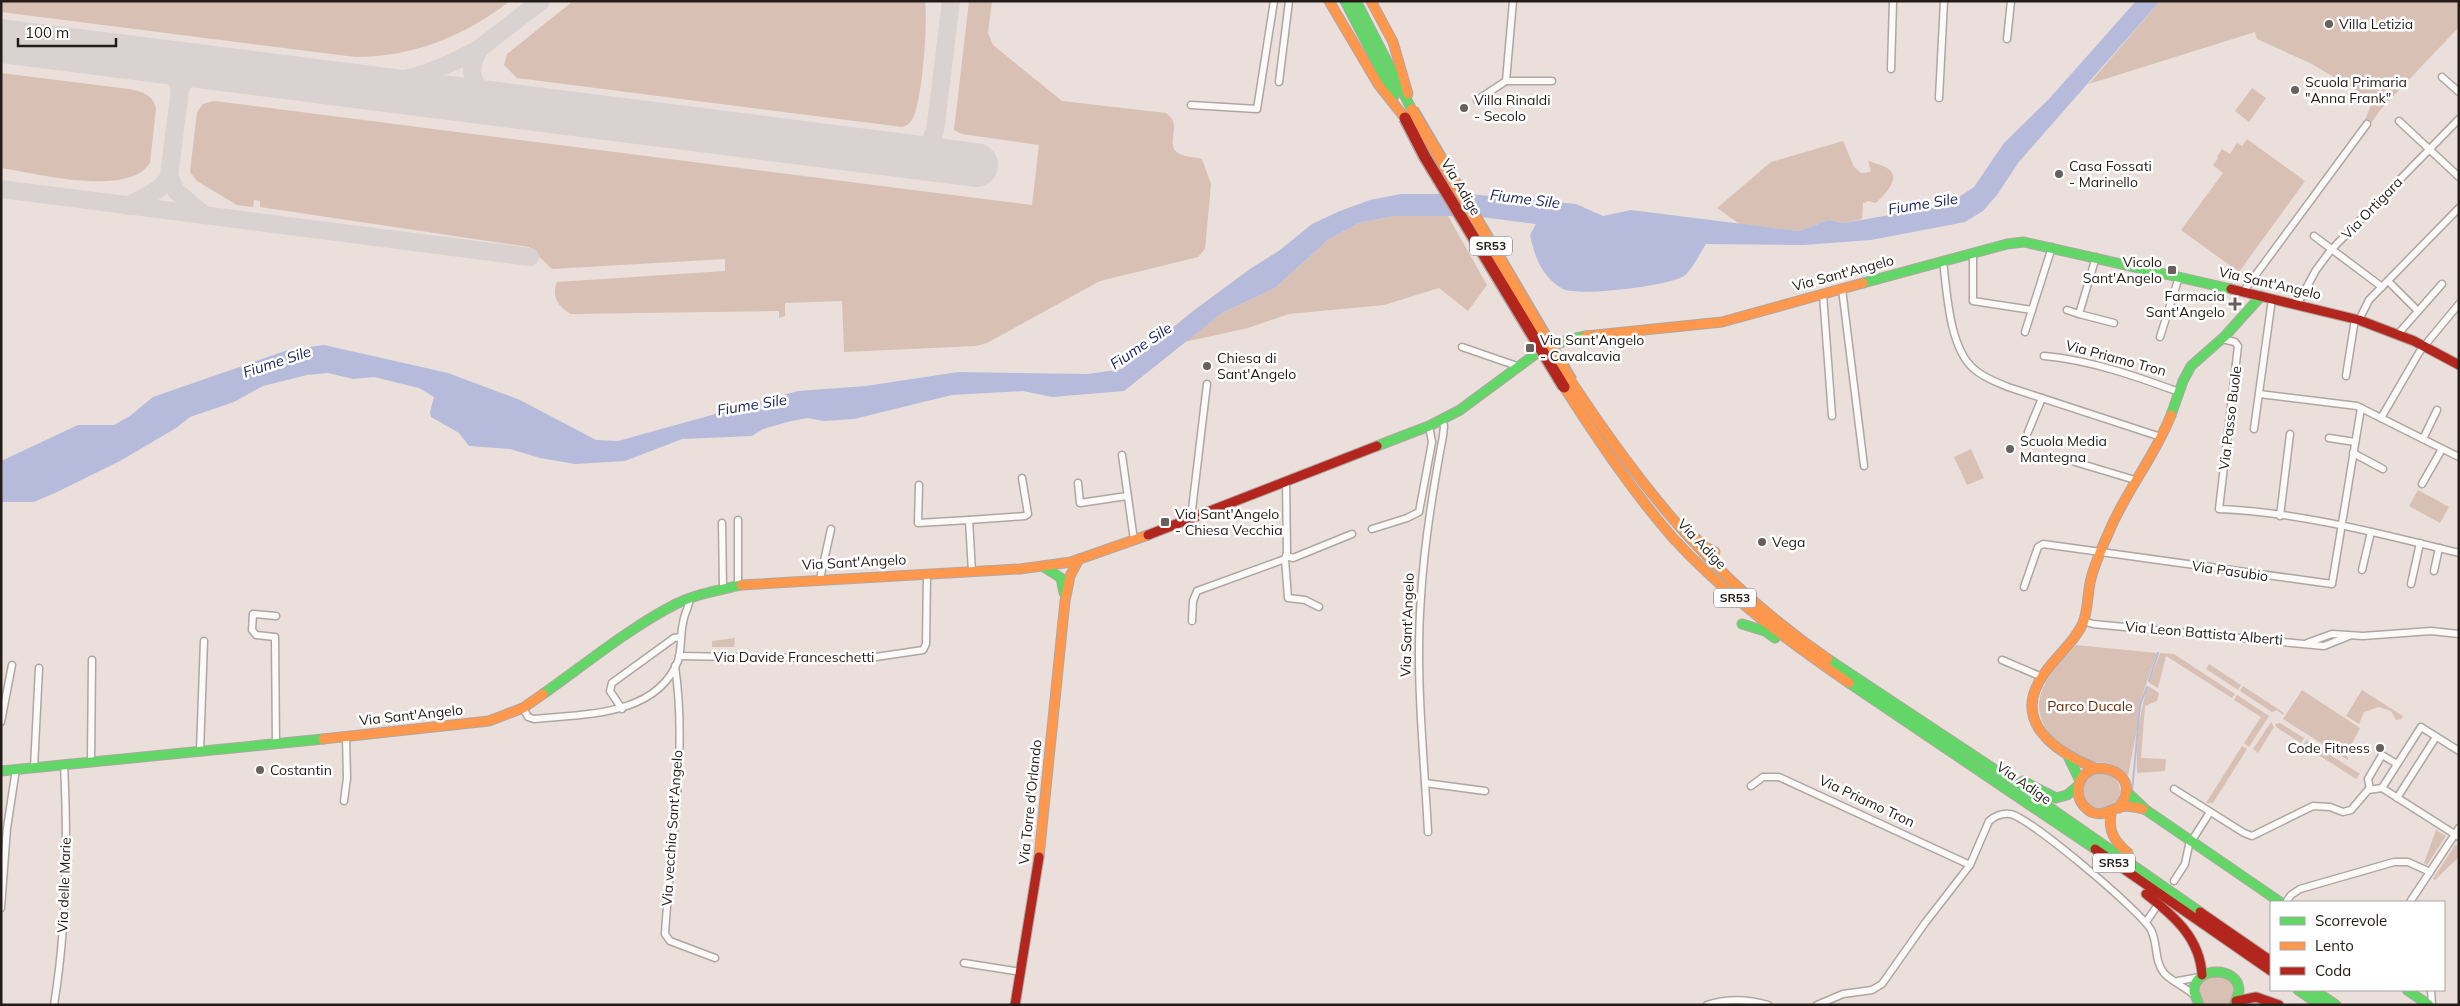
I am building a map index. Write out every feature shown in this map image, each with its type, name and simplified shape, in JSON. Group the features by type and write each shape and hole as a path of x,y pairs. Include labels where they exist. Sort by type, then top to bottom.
{"main road":[{"path":"1329,1 1378,84 1408,114"},
{"name":"Via Adige","path":"1345,1 1408,114 1567,384 1626,479 1691,556 1739,602 1820,664 2270,970"},
{"name":"Via Adige","path":"1356,1 1408,114"},
{"path":"1371,1 1393,42 1406,82 1408,114"},
{"name":"Via Sant'Angelo","path":"1,771 467,725 498,719 523,708 650,619 690,598 738,585 972,572 1063,564 1134,540 1429,426 1473,402 1517,366 1544,349 1577,337 1712,324 1973,252 2016,242 2052,247 2357,319 2425,346 2459,366"},
{"name":"Via Priamo Tron","path":"2126,791 2121,777 2110,768 2095,768 2069,758 2047,741 2035,720 2032,700 2036,686 2065,650 2083,621 2088,602 2091,577 2120,507 2160,437 2179,392 2195,361 2266,298"},
{"name":"Via Adige","path":"1567,384 1652,498 1688,540 1732,584 1769,616 1825,657 1972,754 2270,960"},
{"path":"1652,498 1673,511 1703,546 1715,552"},
{"name":"Via Torre d'Orlando","path":"1015,1005 1037,880 1066,578 1079,559"},
{"path":"1063,564 1066,578"},
{"path":"1044,567 1066,578"},
{"path":"1742,624 1765,631 1794,652 1820,664"},
{"path":"1972,754 2050,796 2061,797 2079,784 2088,771 2095,768"},
{"name":"Via Priamo Tron","path":"2069,758 2079,784 2080,801 2090,812 2104,815 2128,806 2146,810"},
{"path":"2217,923 2198,903 2114,841 2109,828 2115,810 2126,791 2146,810 2279,901"},
{"path":"2018,797 2046,824 2139,889 2172,916 2199,950 2202,958 2201,976 2196,983 2197,1000"},
{"path":"2201,976 2216,970 2230,975 2238,987 2235,1004 2256,997 2279,1005"},
{"path":"2299,991 2320,1005"},
{"path":"2315,991 2336,1005"},
{"path":"2409,991 2430,1005"}],"street":[{"path":"1191,105 1257,109 1274,1"},
{"path":"1279,82 1289,1"},
{"path":"1506,81 1513,1"},
{"path":"1891,69 1893,1"},
{"path":"1939,98 1944,1"},
{"path":"2007,39 2011,1"},
{"path":"2442,76 2459,92"},
{"path":"1477,100 1506,81 1552,81"},
{"name":"Via Ortigara","path":"2297,305 2316,270 2331,250 2459,119"},
{"path":"2399,121 2459,177"},
{"path":"2243,292 2367,124"},
{"path":"2346,376 2357,319 2366,304 2459,208"},
{"path":"2314,236 2382,287"},
{"path":"2025,332 2052,247"},
{"path":"1973,252 1973,301 2032,310"},
{"path":"2079,314 2096,257"},
{"path":"1943,261 1952,326 1959,348 1972,368 1988,379 2160,437"},
{"path":"2160,337 2179,277"},
{"path":"2388,281 2418,311"},
{"path":"2398,334 2442,284"},
{"path":"1842,289 1864,466"},
{"path":"1822,294 1832,416"},
{"path":"2254,429 2259,394 2266,298"},
{"path":"2381,418 2425,346 2459,304"},
{"path":"2067,310 2114,323"},
{"name":"Via Passo Buole","path":"2222,339 2236,342 2238,346 2219,509 2280,516"},
{"path":"1462,348 1517,366"},
{"name":"Via Priamo Tron","path":"2044,356 2060,358 2136,377 2179,392"},
{"path":"1190,518 1207,384"},
{"path":"2259,394 2334,402 2362,408 2459,457"},
{"path":"2028,432 2042,398"},
{"name":"Via Pasubio","path":"2024,587 2038,546 2041,544 2330,585 2334,582 2353,453 2362,408"},
{"path":"2423,439 2437,410"},
{"name":"Via Sant'Angelo","path":"1428,832 1420,672 1420,598 1430,501 1443,436 1444,426 1442,420"},
{"path":"1372,529 1408,518 1418,512 1432,442 1429,426"},
{"path":"2290,434 2280,516 2342,526 2459,553"},
{"path":"2329,438 2355,442"},
{"path":"2422,484 2442,449"},
{"path":"2353,453 2383,469"},
{"path":"1122,455 1134,540"},
{"path":"2074,462 2136,480"},
{"path":"919,485 918,524 1025,516 1028,514 1022,478"},
{"path":"1286,481 1288,495 1285,557 1288,598 1305,600 1319,607"},
{"path":"1078,483 1080,503 1127,496"},
{"path":"738,520 738,585"},
{"path":"969,520 972,572"},
{"path":"722,523 723,588"},
{"path":"820,579 831,529"},
{"path":"2362,570 2371,532"},
{"path":"1192,622 1193,600 1197,591 1285,557 1293,558 1352,534"},
{"path":"2411,584 2420,543"},
{"path":"2434,571 2440,548"},
{"name":"Via Davide Franceschetti","path":"679,656 862,659 922,650 926,644 927,574"},
{"path":"523,708 528,717 532,719 622,709 636,704 652,694 675,666 679,656 681,637 690,598"},
{"path":"276,616 253,614 252,630 256,635 275,637 276,744"},
{"name":"Via Leon Battista Alberti","path":"2083,621 2306,643 2332,634 2349,636 2431,631 2459,634"},
{"path":"622,709 610,692 612,683 674,638 681,637"},
{"path":"200,751 204,641"},
{"path":"91,762 92,660"},
{"path":"2002,660 2042,677"},
{"path":"1,722 12,665"},
{"name":"Via vecchia Sant'Angelo","path":"675,666 680,699 674,847 665,934 670,941 715,958"},
{"path":"34,768 39,668"},
{"path":"2382,788 2421,727 2459,751"},
{"path":"344,801 347,778 346,737"},
{"path":"2397,798 2436,737"},
{"path":"2370,789 2368,778 2382,755 2397,764"},
{"name":"Via delle Marie","path":"54,1005 60,967 66,879 67,821 64,764"},
{"path":"1,908 7,828 16,769"},
{"name":"Via Priamo Tron","path":"1751,786 1763,777 1779,777 1970,864"},
{"path":"1425,783 1485,791"},
{"path":"2174,789 2244,833 2255,836 2313,806 2330,807 2343,812 2351,810 2370,789 2382,788 2456,836"},
{"path":"2174,881 2185,864 2192,842 2210,812"},
{"path":"1817,1005 1843,994 1872,990 1882,984 1924,923 1970,864 1988,821 1994,816 2010,814 2022,818 2061,847 2079,864 2115,892 2146,922 2154,938 2162,970 2174,981 2184,986 2197,1000"},
{"path":"1,843 7,828"},
{"path":"2411,901 2456,836 2459,828"},
{"path":"2287,901 2291,895 2300,889 2394,862 2408,862 2430,872"},
{"path":"2146,922 2155,909"},
{"path":"964,963 1021,972"},
{"path":"2174,981 2201,976"},
{"path":"2430,1005 2431,991"},
{"path":"1707,1005 1730,1000 1748,999 1768,1005"}],"green space":[{"path":"1,1 510,1 475,25 418,49 377,56 355,57 1,12"},
{"path":"573,1 925,1 926,26 916,111 912,120 902,127 517,78 504,65 507,54"},
{"path":"969,1 992,1 988,33 993,45 1062,101 1166,113 1171,118 1174,123 1174,149 1183,155 1202,159 1211,184 1205,249 1198,257 1100,281 987,343 976,346 844,352 842,301 785,303 785,316 779,318 779,311 571,314 562,308 555,296 557,282 725,271 725,259 552,269 529,247 260,207 260,201 254,200 253,207 237,205 197,181 190,172 197,112 203,104 214,101 1032,205 1039,145 962,134 954,130"},
{"path":"2160,1 2459,1 2459,27 2381,109 2369,126 2364,122 2372,103 2367,97 2312,64 2257,39 2255,32 2089,84"},
{"path":"1,73 129,89 146,94 156,108 150,163 138,173 122,179 102,181 57,178 1,168"},
{"path":"2252,88 2266,98 2249,122 2235,111"},
{"path":"2247,139 2305,181 2239,272 2181,230 2223,173 2213,165 2222,149 2230,154 2237,143 2242,146"},
{"path":"1843,141 1854,167 1861,173 1871,172 1868,160 1883,166 1893,174 1891,184 1876,203 1868,201 1863,203 1862,219 1844,223 1829,220 1799,231 1741,225 1717,208 1771,162"},
{"path":"1395,216 1448,216 1487,285 1468,311 1439,288 1384,305 1289,314 1248,328 1184,342 1222,313 1275,288 1329,239 1359,223"},
{"path":"1971,449 1984,478 1967,485 1954,457"},
{"path":"2418,490 2449,507 2440,523 2409,506"},
{"path":"735,638 734,647 712,647 712,641"},
{"name":"Parco Ducale","path":"2076,645 2157,653 2139,705 2140,713 2128,776 2110,764 2091,762 2079,758 2059,744 2047,731 2043,723 2039,706 2043,688 2054,671"},
{"path":"2160,653 2174,654 2235,694 2232,698 2166,656 2158,688 2149,683"},
{"path":"2209,664 2241,685 2238,690 2206,669"},
{"path":"2148,686 2159,693 2157,701 2145,706 2141,758 2166,759 2165,771 2137,773 2139,729 2142,707"},
{"path":"2243,686 2284,713 2283,715 2277,710 2272,712 2240,691"},
{"path":"2302,690 2360,728 2347,753 2348,760 2283,719"},
{"path":"2362,690 2403,716 2401,719 2396,720 2391,711 2379,707 2364,712 2359,724 2346,716"},
{"path":"2237,695 2269,716 2249,747 2244,743 2261,717 2234,700"},
{"path":"2271,722 2274,727 2258,753 2253,749"},
{"path":"2280,723 2304,738 2301,743 2276,727 2275,724"},
{"path":"2307,740 2360,774 2356,779 2303,745"},
{"path":"2242,746 2247,749 2213,803 2206,803"},
{"path":"2101,772 2108,773 2114,778 2119,784 2119,798 2114,804 2108,809 2101,810 2094,809 2088,804 2083,798 2082,791 2083,784 2088,778 2094,773"},
{"path":"2436,830 2446,836 2427,865 2424,863"},
{"path":"2455,845 2459,846 2459,857 2435,880 2433,879"},
{"path":"2208,974 2229,977 2235,988 2230,1005 2203,1005 2199,996 2199,988"}],"water":[{"name":"Fiume Sile","path":"2136,1 2160,1 2018,163 1997,195 1983,211 1965,222 1871,240 1803,245 1706,244 1687,274 1675,280 1643,287 1586,292 1563,289 1545,273 1537,259 1530,235 1536,224 1481,217 1395,216 1359,223 1329,239 1275,288 1222,313 1124,391 1052,397 1023,391 952,395 854,419 824,421 808,418 791,421 763,429 752,436 682,439 625,461 575,464 540,458 510,449 469,446 459,433 431,417 430,412 434,397 419,388 374,377 353,379 328,373 307,375 263,386 234,402 190,417 176,428 120,461 34,502 1,502 1,461 78,425 114,425 130,416 153,397 288,350 324,345 448,373 520,400 596,440 618,441 798,391 866,386 958,372 1088,374 1122,369 1193,311 1250,269 1280,250 1312,224 1370,200 1401,194 1468,194 1576,204 1603,216 1631,210 1799,231 1829,220 1844,223 1935,207 1956,199 1974,187 2004,143 2049,99"}],"waterway":[{"path":"2149,681 2158,653"},
{"path":"2132,792 2140,705 2147,687"}],"taxiway":[{"path":"480,48 541,1"},
{"path":"894,154 908,154 919,151 928,144 935,131 951,1"},
{"path":"335,84 375,83 410,78 444,66 480,48 473,67 475,82 486,95 503,105"},
{"path":"128,206 157,190 169,176 180,89 174,74 160,62"},
{"path":"180,89 188,75 202,67"},
{"path":"169,176 176,191 204,215"},
{"path":"1,189 530,257"}],"runway":[{"path":"1,41 976,165"}],"traffic: fast":[{"path":"1345,1 1394,96"},
{"path":"1356,1 1412,110"},
{"path":"1863,283 2007,244 2024,242 2231,289"},
{"path":"2171,415 2183,381 2191,366 2225,336 2261,296"},
{"path":"1377,446 1429,426 1460,410 1537,353 1567,340 1586,336"},
{"path":"1044,567 1061,578 1064,593"},
{"path":"543,694 625,634 659,613 692,598 741,585"},
{"path":"1742,624 1765,631 1775,638"},
{"path":"1828,659 2003,775 2200,912"},
{"path":"1849,683 2095,849"},
{"path":"1,771 323,739"},
{"path":"2069,758 2080,781"},
{"path":"2023,781 2056,798 2067,795 2078,786"},
{"path":"2126,791 2146,810 2279,901"},
{"path":"2199,1005 2194,992 2196,982 2201,976 2217,972 2232,976 2237,982 2239,992 2234,1005"},
{"path":"2299,991 2320,1005"},
{"path":"2315,991 2336,1005"},
{"path":"2408,991 2429,1005"}],"traffic: slow":[{"path":"1329,1 1378,84 1405,118"},
{"path":"1371,1 1393,42 1408,94"},
{"path":"1412,110 1571,381"},
{"path":"1586,336 1722,322 1863,283"},
{"path":"1571,381 1626,461 1685,533 1751,599 1788,630 1828,659"},
{"path":"1564,387 1629,483 1673,538 1693,559 1757,615 1849,683"},
{"path":"2095,768 2065,753 2052,744 2042,733 2035,720 2032,706 2035,691 2044,674 2075,637 2083,623 2090,581 2101,550 2119,511 2158,443 2171,415"},
{"path":"741,585 1020,569 1071,562 1148,535"},
{"path":"1697,539 1703,546 1715,552"},
{"path":"1039,857 1065,601 1070,576 1079,559"},
{"path":"323,739 489,721 523,708 543,694"},
{"path":"2119,808 2120,806 2124,800 2126,794 2126,785 2121,777 2105,769 2096,769 2088,772 2081,779 2078,794 2082,803 2091,812 2103,813 2126,806 2143,809"},
{"path":"2111,813 2110,825 2113,835 2128,853"}],"traffic: jam":[{"path":"1405,118 1425,157 1564,387"},
{"path":"2231,289 2359,320 2414,341 2459,365"},
{"path":"1148,535 1377,446"},
{"path":"2095,849 2270,970"},
{"path":"1015,1005 1039,857"},
{"path":"2146,894 2166,911 2191,939 2200,962 2202,975"},
{"path":"2200,912 2270,960"},
{"path":"2236,1001 2256,997 2279,1005"}],"place":[{"name":"Villa Letizia","path":"2329,24"},
{"name":"Scuola Primaria \"Anna Frank\"","path":"2295,90"},
{"name":"Villa Rinaldi - Secolo","path":"1464,108"},
{"name":"Casa Fossati - Marinello","path":"2059,174"},
{"name":"Vicolo Sant'Angelo","path":"2172,270"},
{"name":"Farmacia Sant'Angelo","path":"2235,304"},
{"name":"Via Sant'Angelo - Cavalcavia","path":"1530,348"},
{"name":"Chiesa di Sant'Angelo","path":"1207,366"},
{"name":"Scuola Media Mantegna","path":"2010,449"},
{"name":"Via Sant'Angelo - Chiesa Vecchia","path":"1165,522"},
{"name":"Vega","path":"1762,542"},
{"name":"Code Fitness","path":"2380,748"},
{"name":"Costantin","path":"260,770"}]}
